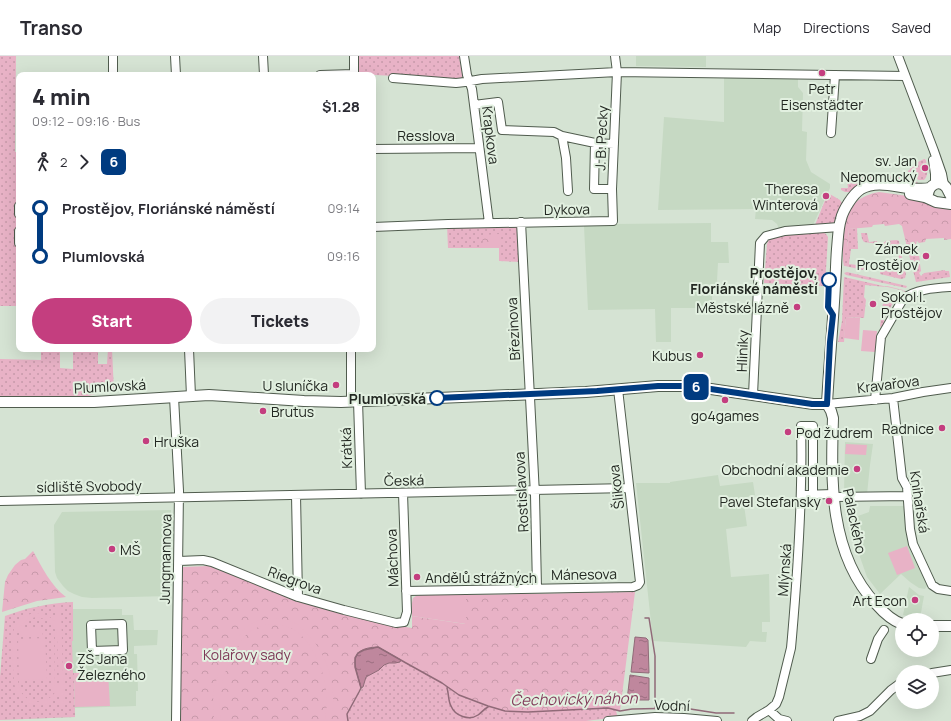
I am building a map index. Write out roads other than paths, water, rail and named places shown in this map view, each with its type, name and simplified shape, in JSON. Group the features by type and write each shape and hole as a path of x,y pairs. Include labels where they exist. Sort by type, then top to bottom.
{"main road":[{"path":"853,197 862,188 874,184 920,189 941,189"},
{"path":"941,189 946,198 943,201 936,201 928,194 941,189"},
{"path":"853,197 876,190 883,190 925,196 936,201 951,204"},
{"name":"Palackého","path":"853,197 843,213 839,227 830,342 827,404 832,418 832,478 842,542 851,568 869,596 885,613 888,624 895,624"},
{"name":"Plumlovská","path":"0,402 83,402 222,395 316,401 354,401 682,386 812,404 827,404"},
{"path":"939,626 951,626"}],"street":[{"path":"113,56 113,72"},
{"path":"175,56 176,72"},
{"path":"264,56 264,72"},
{"path":"354,56 354,72"},
{"name":"Krapkova","path":"464,56 467,75 472,89 489,220"},
{"name":"J. B. Pecky","path":"613,221 612,190 617,72 615,56"},
{"path":"898,56 942,174 941,189"},
{"path":"393,78 456,83 482,79 617,72 905,76"},
{"path":"831,133 835,75"},
{"path":"474,105 498,102 502,130 554,132 562,136 594,143 614,144"},
{"path":"562,136 566,158 568,191"},
{"path":"594,143 594,189 612,190"},
{"name":"Resslova","path":"376,149 479,148"},
{"name":"Dykova","path":"376,227 448,224 489,220 521,222 613,221"},
{"name":"Březinova","path":"521,222 529,394"},
{"name":"Hliníky","path":"753,395 760,243 766,236 785,232 839,227"},
{"path":"875,400 880,341 884,330 903,299 910,294 918,292 951,287"},
{"path":"189,352 191,396"},
{"name":"Krátká","path":"351,352 361,494"},
{"name":"Kravařova","path":"827,404 893,398 951,388"},
{"name":"Šlikova","path":"618,389 640,582"},
{"name":"Rostislavova","path":"529,394 537,588"},
{"name":"Jungmannova","path":"174,397 179,497 176,721"},
{"name":"Knihařská","path":"893,398 902,478 907,487 910,529 914,544 932,586 938,589 951,591"},
{"name":"Mlýnská","path":"769,710 776,704 779,697 791,648 801,495 801,422 813,426 813,495"},
{"name":"Česká","path":"179,497 629,488"},
{"name":"Máchova","path":"403,493 407,612 404,622"},
{"path":"296,495 298,597"},
{"path":"801,495 908,496"},
{"name":"sídliště Svobody","path":"0,501 179,497"},
{"name":"Riegrova","path":"179,561 203,560 212,562 298,597 396,623 404,622"},
{"name":"Mánesova","path":"406,591 633,586 638,585 640,582"},
{"path":"122,624 123,650 92,651 91,625 122,624"},
{"path":"870,659 878,639 888,624"},
{"path":"939,672 951,670"},
{"path":"838,721 854,718 870,711 895,687"},
{"path":"752,721 769,710 779,719 787,721"},
{"name":"Vodní","path":"608,721 670,717 717,721"}],"water":[{"path":"635,637 646,638 648,640 649,673 631,672"},
{"path":"378,647 401,660 400,662 384,665 379,670 366,677 363,687 361,688 355,666 357,655 361,651 368,648"},
{"path":"630,675 649,678 649,700 627,700"}],"waterway":[{"path":"645,618 649,618 655,656 655,709"},
{"name":"Čechovický náhon","path":"348,721 347,714 361,688 355,667 355,658 358,653 364,650 378,647 442,683 459,695 505,711 528,712 608,708 620,711 632,709 684,708 716,713 734,713"},
{"path":"447,688 450,704 453,710 459,715 471,718 478,715 488,707"}],"place":[{"name":"Petr Eisenstädter","path":"822,73"},
{"name":"sv. Jan Nepomucký","path":"925,168"},
{"name":"Theresa Winterová","path":"826,196"},
{"name":"Zámek Prostějov","path":"926,256"},
{"name":"Prostějov, Floriánské náměstí","path":"829,280"},
{"name":"Sokol I. Prostějov","path":"873,304"},
{"name":"Městské lázně","path":"797,307"},
{"name":"Kubus","path":"700,355"},
{"name":"U sluníčka","path":"336,385"},
{"name":"Plumlovská","path":"437,398"},
{"name":"go4games","path":"725,400"},
{"name":"Brutus","path":"263,411"},
{"name":"Radnice","path":"942,428"},
{"name":"Pod žudrem","path":"788,432"},
{"name":"Hruška","path":"146,441"},
{"name":"Obchodní akademie","path":"857,469"},
{"name":"Pavel Stefansky","path":"829,501"},
{"name":"MŠ","path":"112,549"},
{"name":"Andělů strážných","path":"417,577"},
{"name":"Art Econ","path":"915,600"},
{"name":"ZŠ Jana Železného","path":"69,666"}],"park label":[{"name":"Kolářovy sady","path":"247,654"}]}
